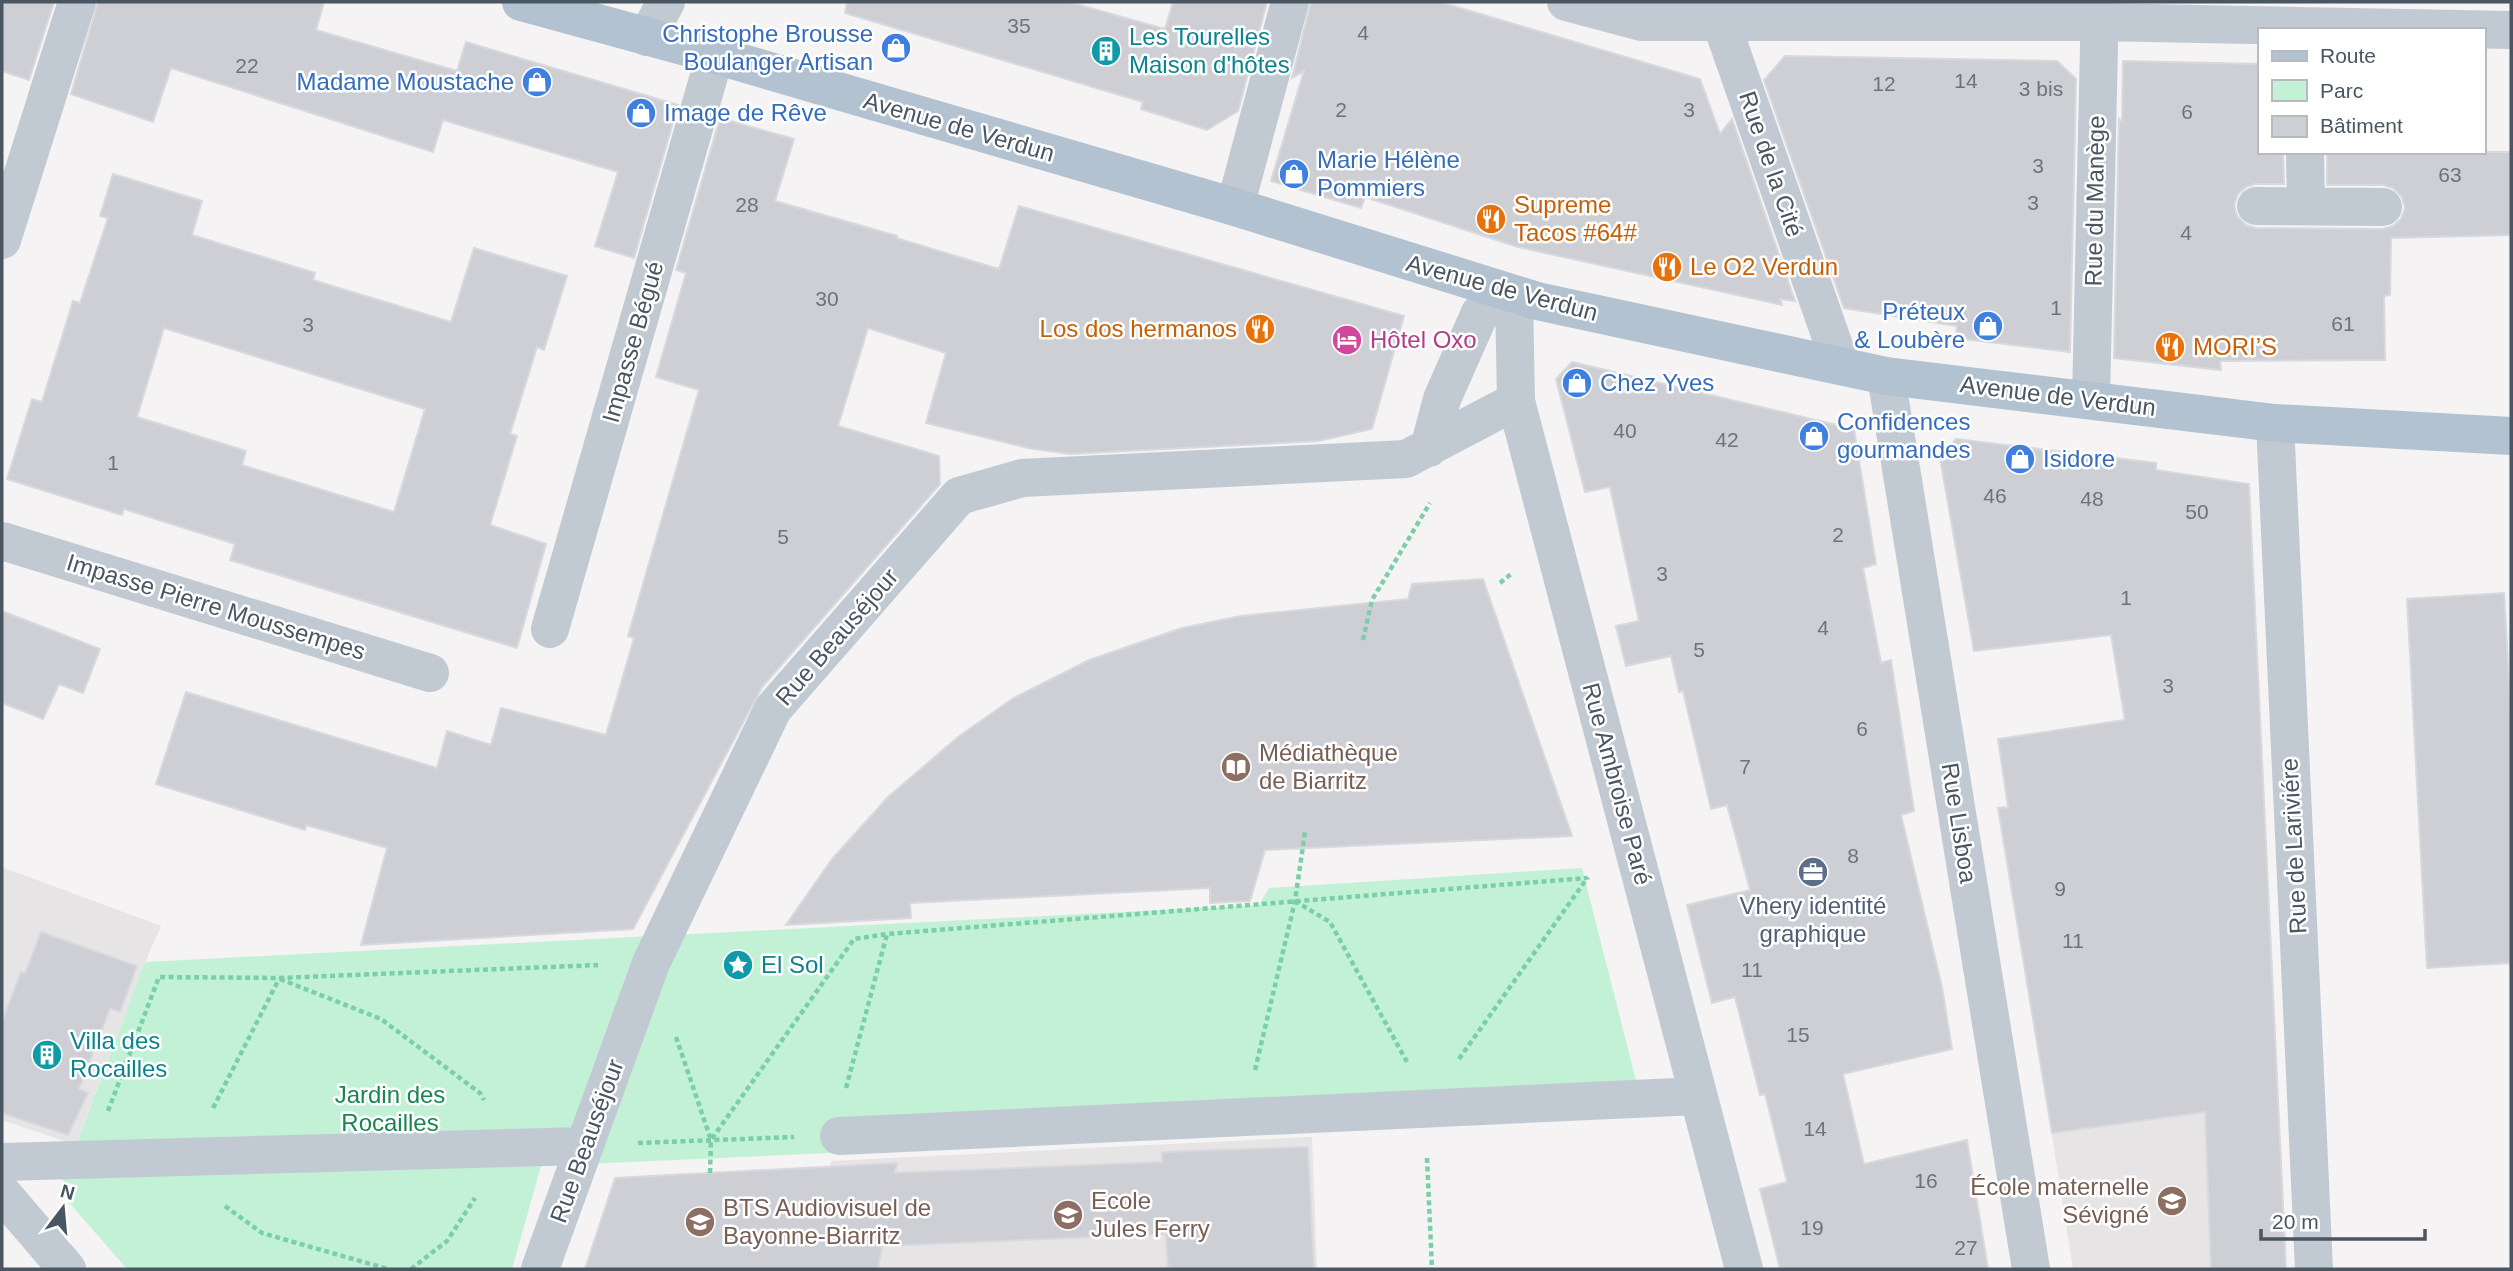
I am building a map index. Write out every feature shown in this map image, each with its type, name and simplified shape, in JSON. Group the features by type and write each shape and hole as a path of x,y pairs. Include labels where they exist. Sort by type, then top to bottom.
{"main road":[{"name":"Avenue de Verdun","path":"521,2 715,55 1235,207 1514,296 1886,376 2275,423 2511,436"}],"street":[{"path":"2,240 77,2"},
{"path":"647,37 666,2"},
{"path":"1235,207 1290,2"},
{"path":"1566,2 1641,22 1718,11 2099,12 2304,28"},
{"name":"Rue de la Cité","path":"1718,11 1841,366"},
{"name":"Rue du Manège","path":"2091,400 2099,12"},
{"path":"2485,30 2511,30"},
{"name":"Impasse Bégué","path":"550,629 715,55"},
{"path":"2305,154 2306,206"},
{"path":"2256,206 2383,207"},
{"path":"1429,447 1442,399 1479,313 1514,296"},
{"name":"Rue Ambroise Paré","path":"1514,296 1516,401 1744,1269"},
{"name":"Rue Lisboa","path":"1886,376 2031,1269"},
{"name":"Rue Beauséjour","path":"540,1269 651,963 774,709 959,496 1022,478 1406,459 1516,401"},
{"name":"Rue de Lariviére","path":"2275,423 2314,1269"},
{"name":"Impasse Pierre Moussempes","path":"2,541 430,673"},
{"path":"839,1136 1698,1096"},
{"path":"2,1163 585,1146"},
{"path":"2,1194 67,1269"}],"path":[{"path":"1363,640 1372,600 1423,511"},
{"path":"1425,1108 1627,822"},
{"path":"1254,1072 1295,901 1305,832"},
{"path":"711,1140 854,939 887,934 1587,878"},
{"path":"1295,901 1330,922 1411,1068 1425,1108 1432,1269"},
{"path":"844,1094 887,934"},
{"path":"89,1160 159,977 279,978 651,963 711,1140 710,1173"},
{"path":"279,978 297,985"},
{"path":"585,1146 839,1136"}],"shaded area":[{"path":"2,867 161,926 76,1145 2,1120"},
{"name":"École maternelle Sévigné","path":"2274,1022 2286,1269 2073,1269 2040,1059"},
{"name":"Ecole Jules Ferry","path":"1312,1137 1317,1269 811,1269 831,1161"}],"green space":[{"name":"Jardin des Rocailles","path":"1582,868 1645,1116 541,1166 512,1269 127,1269 59,1191 145,962 1259,905 1269,888"}],"building":[{"path":"2,2 54,2 29,80 2,71"},
{"path":"98,2 324,2 316,30 457,71 466,42 678,105 634,258 595,246 618,172 443,120 433,152 171,68 153,122 71,94"},
{"path":"847,2 1069,2 1165,29 1173,2 1267,2 1238,111 1207,130 1141,109 1143,102 845,13"},
{"path":"1311,2 1440,2 1700,79 1720,134 1732,119 1795,301 1780,299 1782,305 1518,247 1365,197 1361,208 1271,181 1304,71 1292,78"},
{"path":"1785,56 2057,61 2076,79 2070,352 1956,338 1957,326 1844,308 1764,80"},
{"path":"2123,61 2258,64 2258,154 2283,154 2284,184 2255,184 2238,194 2234,205 2237,216 2246,225 2256,228 2383,229 2393,226 2401,219 2405,208 2402,197 2393,188 2383,185 2327,185 2327,154 2511,152 2511,235 2391,238 2390,295 2384,296 2385,360 2220,361 2221,370 2114,358 2119,119 2122,122"},
{"path":"720,118 794,139 775,201 999,269 1019,206 1404,316 1372,429 1318,441 1069,454 1028,448 926,423 946,353 868,328 838,426 939,456 940,484 762,687 633,929 361,945 387,848 306,825 305,830 156,784 186,692 437,768 447,731 491,745 501,708 606,735 634,638 628,636 699,390 656,377 686,273 676,270"},
{"path":"113,174 202,201 192,235 315,273 313,280 451,322 474,248 567,276 544,350 537,347 510,434 517,436 490,525 546,544 517,648 230,560 235,544 124,509 122,515 7,479 32,399 42,402 73,301 80,303 108,218 100,216","holes":["164,328 425,409 394,512 242,465 246,451 137,417"]},
{"path":"1572,362 1854,429 1876,564 1863,568 1881,663 1891,660 1914,811 1901,815 1942,987 1952,1049 1843,1074 1864,1164 1967,1140 1988,1269 1780,1269 1760,1189 1787,1182 1765,1094 1760,1095 1735,997 1712,1003 1687,905 1750,890 1727,805 1711,809 1683,691 1679,692 1671,656 1626,666 1616,626 1639,621 1610,487 1585,492 1556,379"},
{"path":"1956,439 2156,463 2156,470 2249,484 2286,1269 2211,1269 2205,1112 2052,1133 1998,808 2008,807 1998,739 2125,720 2111,635 1974,651 1940,458"},
{"name":"Médiathèque de Biarritz","path":"1483,579 1572,836 1265,850 1250,901 1210,903 1210,888 910,903 911,918 786,925 832,859 888,797 958,737 1012,699 1089,660 1182,628 1241,616 1408,599 1412,584"},
{"path":"2504,593 2511,718 2511,963 2427,968 2407,599"},
{"path":"2,611 100,649 83,693 59,684 43,719 2,703"},
{"name":"Villa des Rocailles","path":"41,932 137,966 120,1012 110,1008 79,1089 88,1093 68,1135 2,1113 2,1022 21,972 25,974"},
{"name":"Ecole Jules Ferry","path":"1308,1147 1314,1269 1168,1269 1166,1234 882,1246 878,1269 585,1269 615,1178 897,1163 895,1173 1162,1162 1162,1152"}],"place":[{"name":"Christophe Brousse Boulanger Artisan","path":"896,48"},
{"name":"Les Tourelles Maison d'hôtes","path":"1106,51"},
{"name":"Madame Moustache","path":"537,82"},
{"name":"Image de Rêve","path":"641,113"},
{"name":"Marie Hélène Pommiers","path":"1294,174"},
{"name":"Supreme Tacos #64#","path":"1491,219"},
{"name":"Le O2 Verdun","path":"1667,267"},
{"name":"Préteux & Loubère","path":"1988,326"},
{"name":"Los dos hermanos","path":"1260,329"},
{"name":"Hôtel Oxo","path":"1347,340"},
{"name":"MORI’S","path":"2170,347"},
{"name":"Chez Yves","path":"1577,383"},
{"name":"Confidences gourmandes","path":"1814,436"},
{"name":"Isidore","path":"2020,459"},
{"name":"Médiathèque de Biarritz","path":"1236,767"},
{"name":"Vhery identité graphique","path":"1813,872"},
{"name":"El Sol","path":"738,965"},
{"name":"Villa des Rocailles","path":"47,1055"},
{"name":"École maternelle Sévigné","path":"2172,1201"},
{"name":"Ecole Jules Ferry","path":"1068,1215"},
{"name":"BTS Audiovisuel de Bayonne-Biarritz","path":"700,1222"}]}
